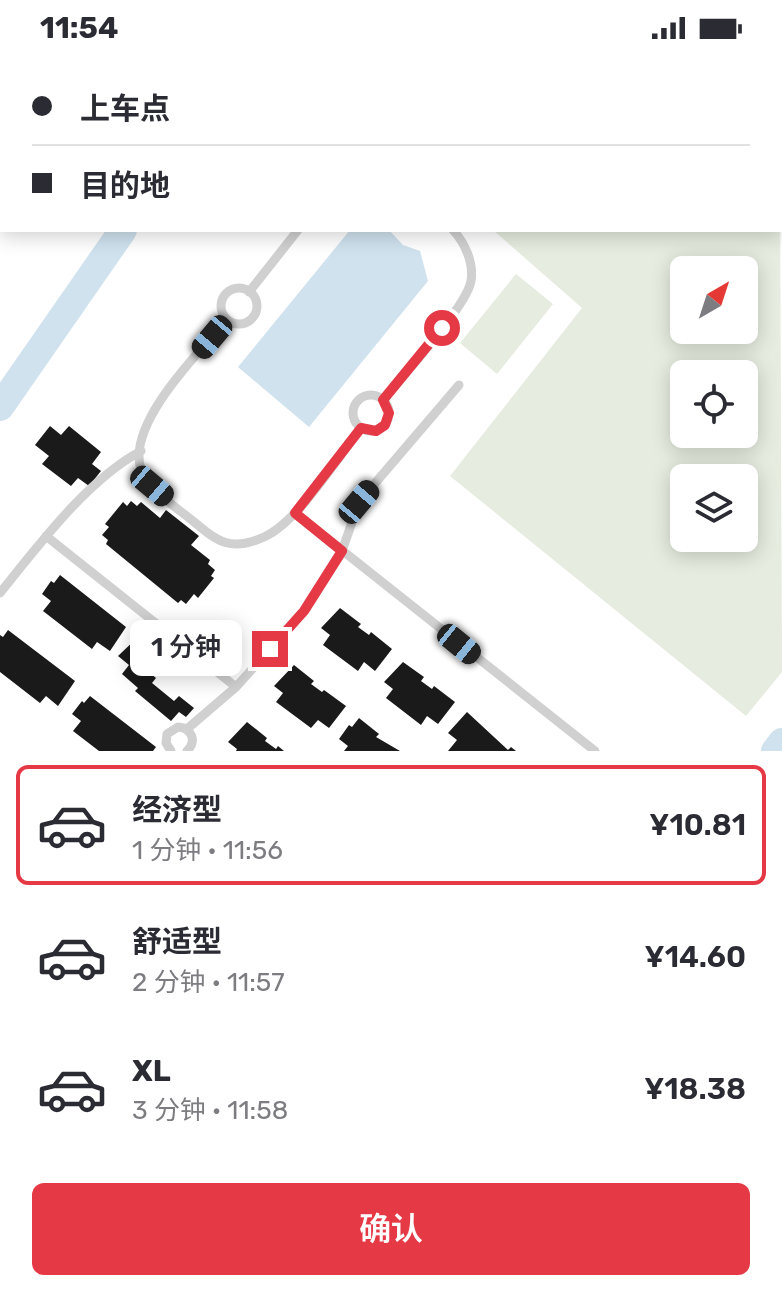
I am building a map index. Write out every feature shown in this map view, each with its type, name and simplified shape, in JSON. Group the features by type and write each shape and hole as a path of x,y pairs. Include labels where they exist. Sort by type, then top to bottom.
{"lane":[{"path":"249,292 296,232"},
{"path":"383,400 461,303 471,281 470,258 455,232"},
{"path":"238,288 249,292 256,301 253,318 237,325 227,320 221,309 223,298 238,288"},
{"path":"227,320 151,412 141,441 140,468 152,486 216,539 237,546 266,536 295,513 361,428"},
{"path":"171,751 166,743 167,734 174,728 187,729 236,687 304,611 342,551 359,502 459,385"},
{"path":"370,395 383,400 389,413 385,425 376,431 361,428 353,416 355,404 370,395"},
{"path":"0,593 46,536 119,462 141,451"},
{"path":"295,513 595,751"},
{"path":"46,536 236,687"},
{"path":"187,729 193,741 187,751"}],"shaded area":[{"path":"495,232 780,232 782,672 746,716 450,476 582,308"},
{"path":"516,274 553,304 497,374 460,343"}],"water":[{"path":"348,232 391,232 403,245 420,251 428,281 309,427 238,367"}],"building":[{"path":"50,426 61,435 69,426 101,452 92,464 101,471 89,486 78,478 71,486 42,464 49,456 35,445"},
{"path":"131,501 137,506 141,502 160,518 166,510 199,536 191,545 210,560 208,564 215,570 211,576 214,578 198,598 194,594 186,604 181,600 178,603 106,544 108,540 102,535 109,527 105,524 123,502 127,506"},
{"path":"60,575 126,627 110,651 97,642 92,649 43,611 51,601 42,594 51,581 54,583"},
{"path":"340,608 361,624 358,627 369,635 371,632 392,649 375,671 364,662 358,671 323,645 330,635 321,628"},
{"path":"8,630 75,681 58,706 46,696 40,703 0,672 0,635 3,637"},
{"path":"139,636 159,652 145,669 156,678 152,683 174,701 179,696 194,708 186,717 179,712 171,721 135,691 138,688 122,674 129,665 118,656"},
{"path":"403,662 424,677 421,681 432,689 434,686 455,702 438,724 427,716 421,725 386,698 393,689 384,682"},
{"path":"294,665 314,681 311,684 346,706 329,728 318,720 311,728 276,702 283,693 274,686"},
{"path":"90,696 156,747 153,751 99,751 73,731 81,721 72,714"},
{"path":"467,712 508,750 511,747 516,751 448,751 457,740 448,733"},
{"path":"359,718 379,734 376,737 400,751 344,751 348,746 339,739 349,725 352,727"},
{"path":"247,722 267,738 265,741 284,751 236,751 228,742"}],"waterway":[{"path":"0,407 122,232"},
{"path":"775,751 782,742"}],"route":[{"path":"270,649 304,611 342,551 295,513 361,428 376,431 385,425 389,408 383,400 442,328"}]}
